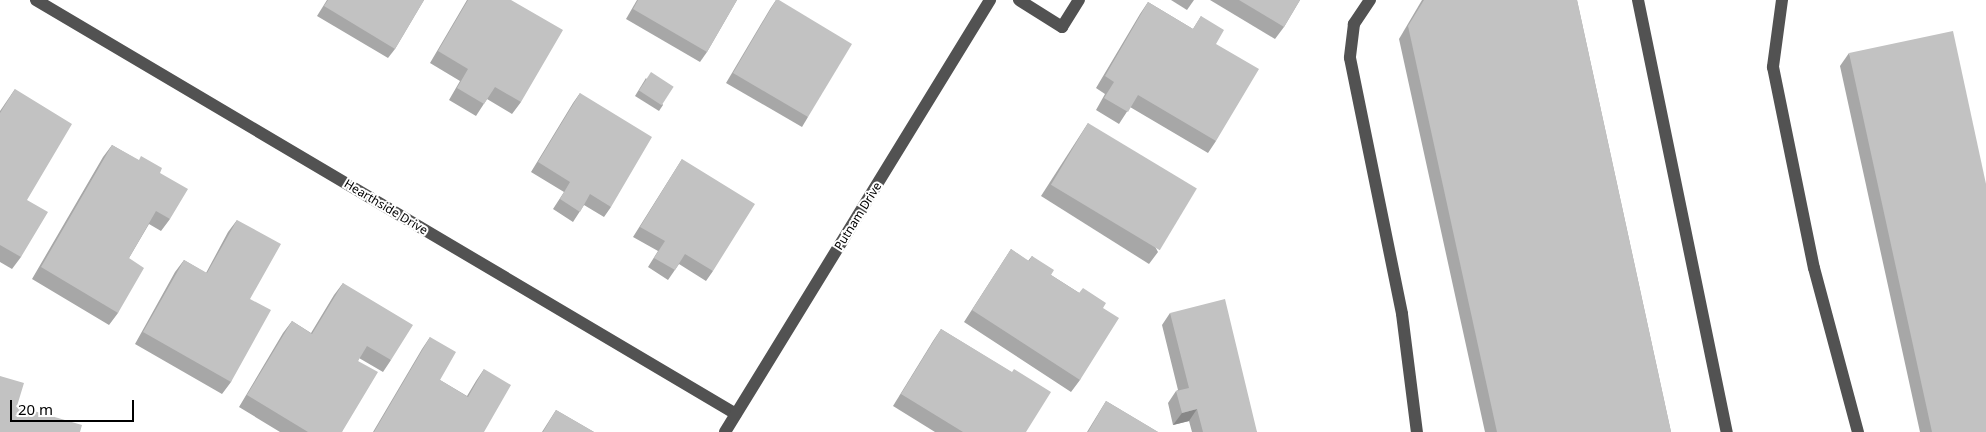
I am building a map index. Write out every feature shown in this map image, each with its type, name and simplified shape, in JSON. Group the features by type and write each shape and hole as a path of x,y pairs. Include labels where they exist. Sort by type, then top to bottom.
{"street":[{"name":"Hearthside Drive","path":"36,0 736,414"},
{"name":"Putnam Drive","path":"725,432 990,0"},
{"path":"1019,0 1062,26 1079,0"},
{"path":"1370,0 1354,24 1350,58 1402,314 1417,432"},
{"path":"1638,0 1727,432"},
{"path":"1782,0 1772,67 1814,268 1858,432"}],"building":[{"path":"328,0 424,0 395,49 324,6"},
{"path":"468,0 511,0 563,30 521,102 495,87 484,104 457,88 468,69 438,51"},
{"path":"638,0 737,0 707,52 633,9"},
{"path":"776,0 779,0 852,44 808,117 733,73"},
{"path":"1239,0 1300,0 1284,27"},
{"path":"1424,0 1577,0 1671,432 1497,432 1408,26"},
{"path":"1148,2 1193,29 1201,16 1224,30 1216,44 1259,69 1216,141 1138,95 1128,112 1104,98 1114,82 1105,76"},
{"path":"1953,31 1986,184 1986,432 1932,432 1849,53"},
{"path":"651,72 674,87 662,105 639,90"},
{"path":"15,89 72,124 27,200 48,212 21,257 0,245 0,113"},
{"path":"580,93 652,137 611,207 590,194 580,212 560,199 570,182 538,162"},
{"path":"1088,123 1197,188 1160,250 1051,185"},
{"path":"112,145 139,160 141,156 162,168 160,173 188,189 170,219 156,211 129,258 144,268 118,313 41,267"},
{"path":"682,159 755,204 713,271 685,254 675,270 654,258 665,241 640,227"},
{"path":"237,220 281,244 250,299 271,310 231,382 143,332 184,260 207,273"},
{"path":"1011,249 1029,261 1032,256 1054,270 1051,275 1079,293 1083,288 1106,303 1103,308 1119,318 1080,380 972,310"},
{"path":"343,283 413,325 391,360 367,346 358,361 378,372 342,432 308,432 247,395 292,321 312,334"},
{"path":"1225,299 1257,432 1203,432 1197,409 1182,413 1176,391 1189,388 1170,313"},
{"path":"941,329 1012,372 1014,369 1051,392 1026,432 963,432 901,394"},
{"path":"430,337 456,352 440,380 468,397 484,369 511,385 484,432 374,432"},
{"path":"0,376 24,383 17,406 82,425 80,432 0,432"},
{"path":"1106,401 1158,432 1088,432"},
{"path":"556,410 594,432 543,432"}]}
